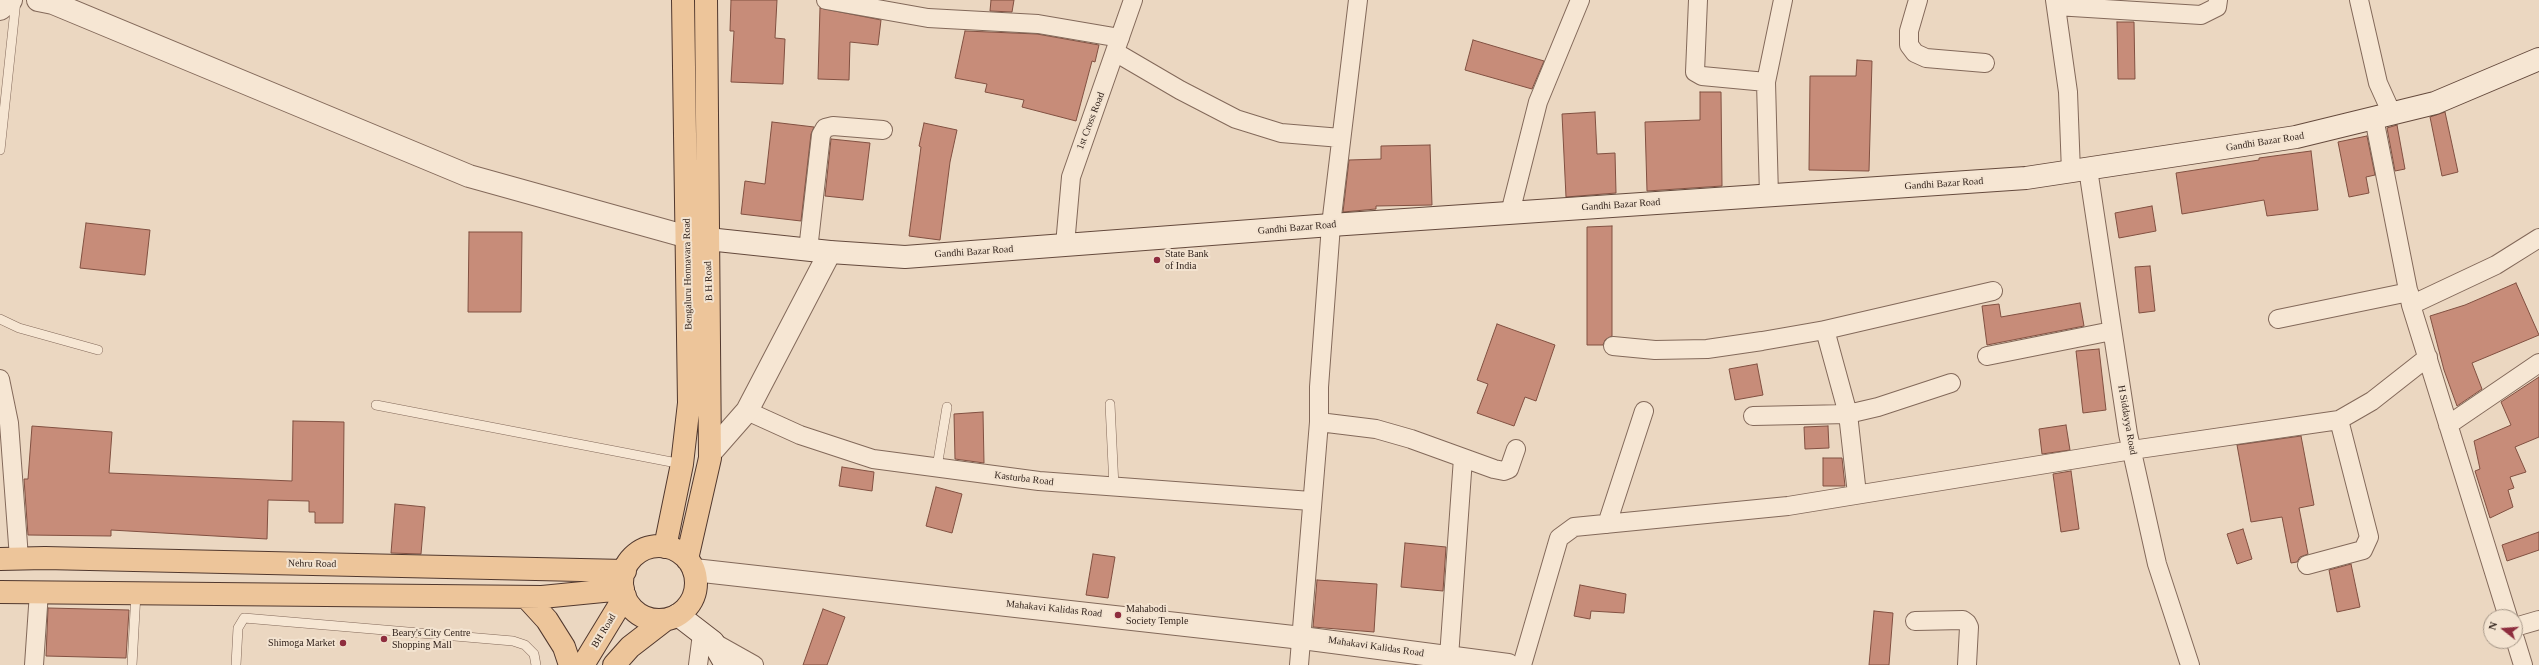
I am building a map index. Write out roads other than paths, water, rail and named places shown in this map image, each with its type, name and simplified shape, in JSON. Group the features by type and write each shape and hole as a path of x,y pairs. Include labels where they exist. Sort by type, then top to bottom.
{"main road":[{"path":"0,9 11,0"},
{"name":"Gandhi Bazar Road","path":"38,0 53,3 469,176 698,238 808,250 905,257 1331,225 2026,178 2296,137 2435,103 2539,59"},
{"name":"Bengaluru Honnavara Road","path":"665,547 682,464 689,403 698,238 683,0"},
{"name":"B H Road","path":"690,565 710,452 698,238 706,0"},
{"path":"710,452 747,411 830,252"},
{"path":"614,665 630,647 671,618 688,607 694,596 696,583 690,565 677,551 665,547 652,547 640,552 631,560 624,585 631,607 640,615 652,620 671,618 707,638 726,665"},
{"name":"Nehru Road","path":"10,559 624,585"},
{"name":"Mahakavi Kalidas Road","path":"690,565 1302,638 1508,665"},
{"path":"0,592 526,597 624,585"},
{"name":"BH Road","path":"583,665 624,585"},
{"path":"526,597 547,620 564,647 570,665"}],"street":[{"path":"826,0 928,18 1038,24 1118,45 1180,90 1236,119 1281,133 1341,138"},
{"name":"1st Cross Road","path":"1065,245 1071,177 1084,136 1133,0"},
{"path":"1300,665 1311,501 1319,422 1319,387 1331,225 1358,0"},
{"path":"1510,213 1538,102 1580,0"},
{"path":"1698,0 1695,72 1702,76 1766,82"},
{"path":"1769,196 1766,82 1783,0"},
{"path":"1918,0 1909,38 1909,45 1916,53 1926,58 1985,63"},
{"path":"2056,3 2201,15 2217,7 2218,0"},
{"path":"2359,0 2378,83 2410,299 2506,609"},
{"name":"H Siddayya Road","path":"2056,3 2080,170 2112,331 2132,450 2157,564 2190,665"},
{"path":"808,250 821,135 825,128 833,126 883,130"},
{"path":"2278,319 2410,299 2496,265 2539,238"},
{"path":"1612,346 1655,350 1707,349 1825,330 1993,291"},
{"path":"1825,330 1848,414 1857,494"},
{"path":"1987,356 2112,331"},
{"path":"1522,665 1559,538 1574,527 1788,506 2132,450 2339,420 2372,401 2428,357"},
{"path":"2448,424 2539,363"},
{"path":"0,379 8,423 10,559"},
{"path":"1753,416 1848,414 1878,407 1951,383"},
{"name":"Kasturba Road","path":"747,411 800,435 873,459 1039,481 1311,501"},
{"path":"1607,524 1644,411"},
{"path":"2306,565 2363,550 2369,537 2339,420"},
{"path":"1319,422 1376,429 1411,439 1504,471 1509,469 1516,450"},
{"path":"1449,657 1463,458"},
{"path":"34,665 39,592"},
{"path":"1915,621 1963,620 1967,622 1969,627 1967,665"},
{"path":"2523,625 2539,620"},
{"path":"698,665 707,638 754,665"},
{"path":"2518,649 2523,665"}],"lane":[{"path":"0,150 16,0"},
{"path":"0,319 19,328 98,350"},
{"path":"1110,404 1114,487"},
{"path":"376,405 682,464"},
{"path":"937,467 947,407"},
{"path":"132,665 136,593"},
{"path":"236,665 238,628 244,618 513,641 525,645 534,654 536,665"}],"place":[{"name":"State Bank of India","path":"1157,260"},
{"name":"Mahabodi Society Temple","path":"1118,615"},
{"name":"Beary's City Centre Shopping Mall","path":"384,639"},
{"name":"Shimoga Market","path":"343,643"}]}
